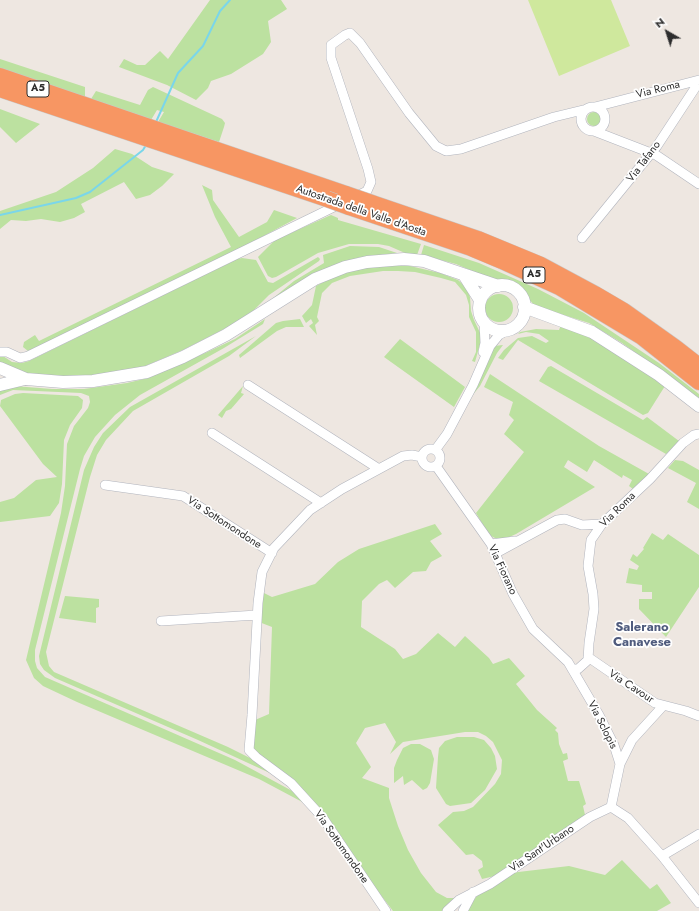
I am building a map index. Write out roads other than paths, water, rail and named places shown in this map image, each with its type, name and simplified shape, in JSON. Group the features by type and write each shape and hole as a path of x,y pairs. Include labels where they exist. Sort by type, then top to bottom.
{"highway":[{"name":"Autostrada della Valle d'Aosta","path":"0,76 82,110 347,200 502,260 559,287 642,337 699,382"},
{"name":"Autostrada della Valle d'Aosta","path":"0,89 82,110"},
{"name":"Autostrada della Valle d'Aosta","path":"215,156 327,200 347,200 372,203 478,239 541,265 624,311 699,366"}],"main road":[{"path":"0,368 26,379 63,382 93,381 147,372 183,357 226,335 315,279 345,267 367,262 404,259 424,261 498,286 514,289 521,298 524,308 522,318 511,328"},
{"path":"464,275 480,300"},
{"path":"498,286 488,291 480,300 479,310 484,322 491,328 511,328 534,320 556,320"},
{"path":"524,308 556,320 579,326 608,342 659,375 699,406"},
{"path":"0,386 26,379"}],"street":[{"name":"Via Roma","path":"0,352 7,352 20,358 28,356 367,191 371,182 370,176 331,58 331,45 340,37 350,33 354,36 409,114 436,146 446,151 461,149 554,117 699,81"},
{"name":"Via Tafano","path":"582,238 651,153 699,81"},
{"name":"Via Roma","path":"604,117 618,101"},
{"path":"582,124 582,114 591,108 604,117 608,128 619,140"},
{"path":"554,117 567,118 582,124 587,130 594,131 651,153 699,184"},
{"path":"594,131 602,127 604,117"},
{"path":"482,363 485,344 484,322"},
{"path":"436,449 441,456 441,460 436,466 430,467 425,465 422,457 427,450 436,449 447,434 473,385 493,340 511,328"},
{"path":"248,385 379,469"},
{"path":"212,433 321,503"},
{"name":"Via Roma","path":"588,657 588,643 594,609 588,566 591,540 602,524 650,479 683,443 694,435 699,434"},
{"name":"Via Sottomondone","path":"386,911 323,818 291,783 249,750 257,616 262,572 279,541 297,522 321,503 404,456 412,455 422,457"},
{"name":"Via Fiorano","path":"436,466 491,544 513,594 533,629 568,662 572,669"},
{"name":"Via Sottomondone","path":"104,484 183,496 272,553"},
{"path":"496,553 557,520 565,519 582,525 602,524"},
{"path":"582,525 591,540"},
{"path":"491,544 520,540"},
{"path":"161,621 257,616"},
{"path":"572,669 578,669 588,660 588,657"},
{"name":"Via Cavour","path":"588,657 654,703 699,716"},
{"name":"Via Sclopis","path":"572,669 614,745 620,764 612,807"},
{"path":"620,764 632,740 663,706"},
{"path":"612,807 628,818 662,856 699,903"},
{"name":"Via Sant'Urbano","path":"447,911 459,900 490,884 590,817 612,807"},
{"path":"662,856 699,834"},
{"path":"463,911 473,892"}],"waterway":[{"path":"156,122 178,73 203,46 220,11 230,0"},
{"path":"0,215 76,198 90,192 143,150 146,145"}],"district":[{"name":"Salerano Canavese","path":"642,636"}]}
